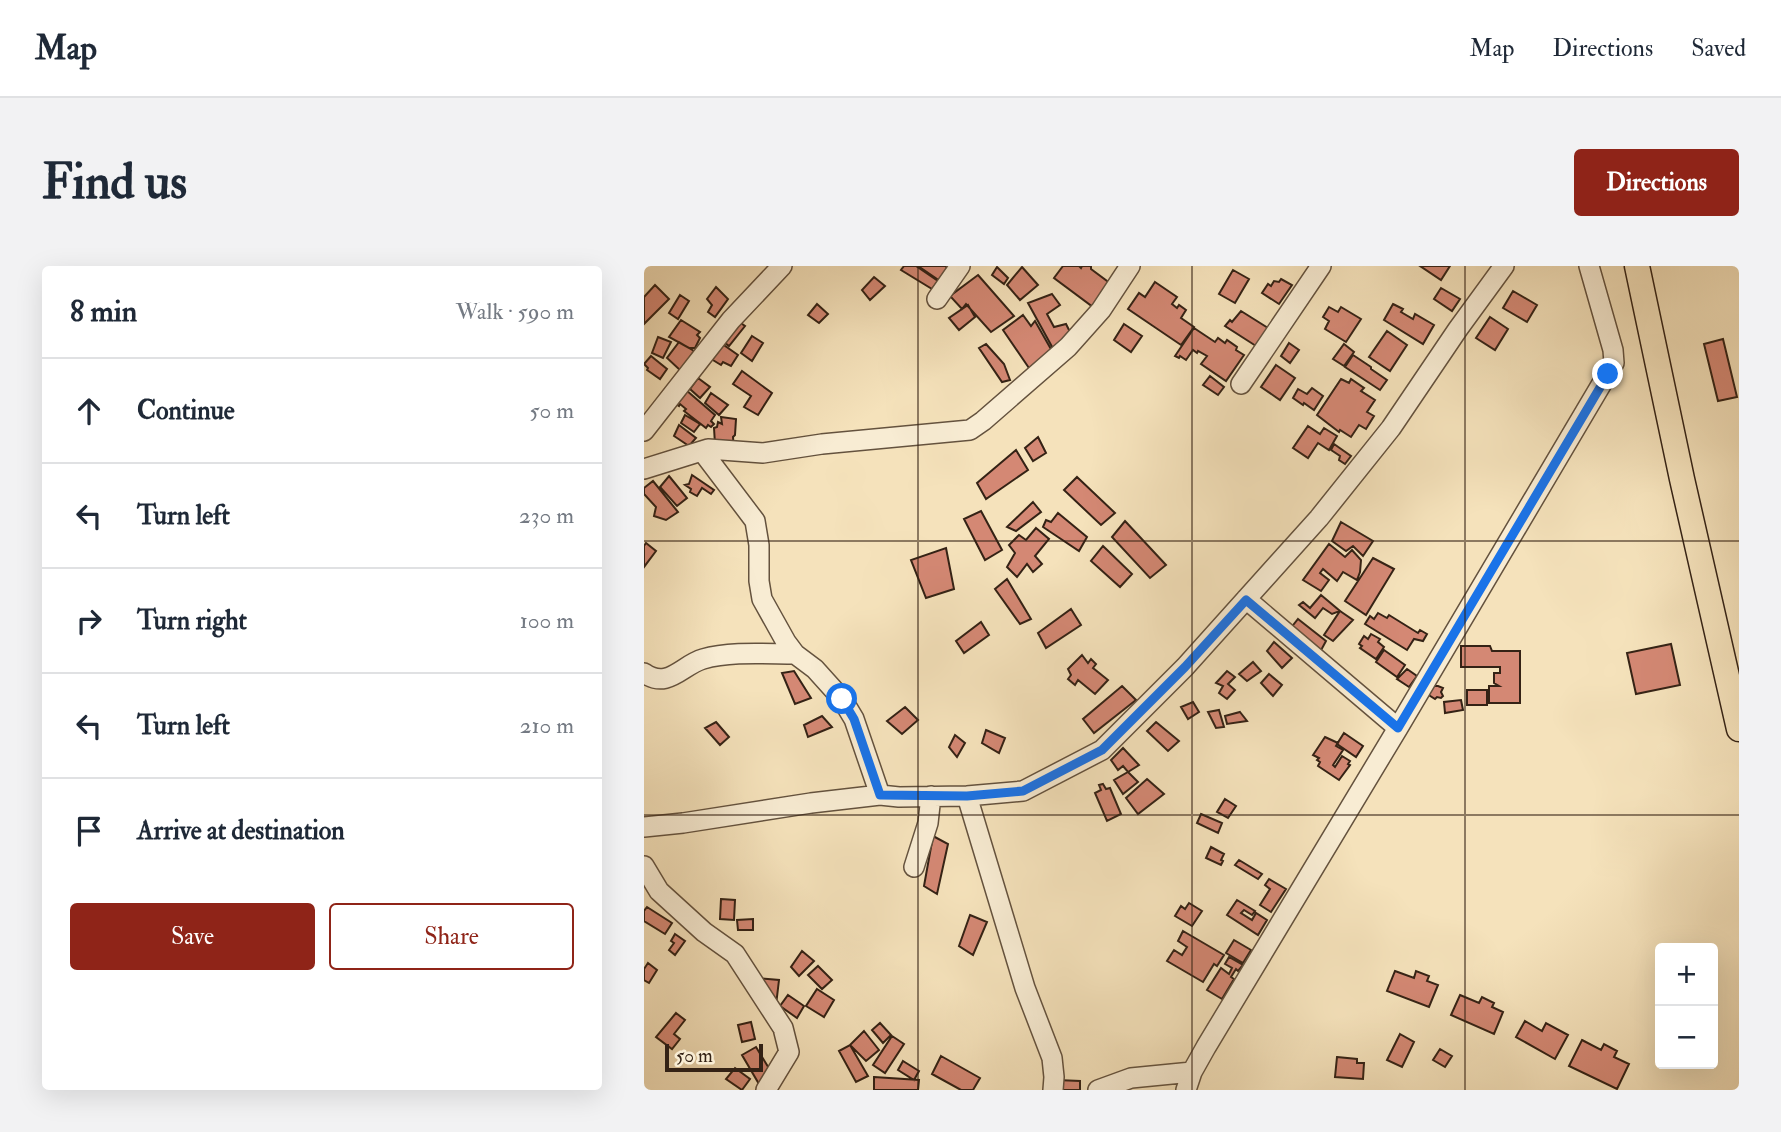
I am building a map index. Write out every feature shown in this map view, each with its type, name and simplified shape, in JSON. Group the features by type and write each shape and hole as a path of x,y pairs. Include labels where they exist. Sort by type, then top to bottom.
{"main road":[{"path":"1637,266 1682,479 1738,718"}],"street":[{"path":"644,431 732,320 782,266"},
{"path":"936,299 960,266"},
{"path":"644,469 708,449 763,453 822,444 970,430 1068,347 1101,310 1130,266"},
{"path":"1241,384 1321,266"},
{"path":"644,827 880,795 967,796 1023,791 1102,750 1185,667 1319,518 1391,428 1504,266"},
{"path":"1098,1090 1131,1077 1189,1081 1614,363 1613,350 1589,266"},
{"path":"702,451 755,521 762,599 795,654 815,669 842,699 854,719 880,795"},
{"path":"1246,600 1398,728"},
{"path":"644,673 650,677 665,679 701,659 730,655 795,654"},
{"path":"914,867 928,823 931,796"},
{"path":"967,796 1025,988 1052,1058 1053,1090"},
{"path":"644,866 659,891 704,932 734,954 783,1028 789,1052 766,1090"}],"building":[{"path":"904,266 916,266 938,281 932,289 901,270"},
{"path":"918,266 945,266 949,269 940,281"},
{"path":"1063,266 1091,266 1091,269 1111,284 1093,307 1054,278"},
{"path":"1420,266 1450,266 1441,280"},
{"path":"997,267 1008,278 1004,284 992,275"},
{"path":"1022,267 1038,285 1020,300 1007,285"},
{"path":"1233,270 1249,279 1235,303 1219,294"},
{"path":"978,275 1014,316 991,332 966,304 962,309 950,296"},
{"path":"874,277 885,286 870,300 862,290"},
{"path":"1281,279 1292,285 1279,304 1262,293 1268,284 1271,286 1274,281 1279,282"},
{"path":"1155,282 1177,297 1172,304 1186,310 1181,318 1194,327 1181,345 1128,309 1139,293 1145,297"},
{"path":"655,285 669,299 644,324 644,297"},
{"path":"716,287 728,299 715,317 708,312 712,305 707,299"},
{"path":"1441,288 1460,299 1452,311 1434,299"},
{"path":"1513,291 1537,305 1527,322 1503,308"},
{"path":"1052,294 1060,305 1047,314 1054,327 1066,324 1075,342 1056,354 1028,303"},
{"path":"680,295 689,301 678,319 669,313"},
{"path":"817,304 828,314 819,323 808,315"},
{"path":"1393,304 1413,319 1415,314 1434,325 1423,344 1384,320"},
{"path":"968,305 975,317 959,330 949,318"},
{"path":"1329,307 1338,312 1341,307 1361,319 1346,342 1325,329 1329,321 1323,317"},
{"path":"1241,311 1268,328 1256,346 1225,326"},
{"path":"1023,315 1031,326 1035,321 1056,358 1031,371 1003,330"},
{"path":"1490,317 1508,329 1495,350 1476,338"},
{"path":"735,319 745,326 729,346 720,339"},
{"path":"681,320 700,332 695,348 689,348 669,337"},
{"path":"1124,324 1142,336 1131,352 1114,340"},
{"path":"1194,328 1215,342 1218,338 1225,343 1227,340 1244,355 1226,381 1201,364 1207,356 1198,351 1197,353 1193,350 1186,360 1175,356"},
{"path":"1387,331 1407,345 1390,371 1369,357"},
{"path":"752,336 763,343 752,361 741,353"},
{"path":"658,337 671,342 663,358 652,353"},
{"path":"1723,339 1737,397 1718,401 1704,344"},
{"path":"718,341 738,355 731,366 723,362 721,365 708,357"},
{"path":"679,342 694,351 681,371 667,358"},
{"path":"1289,343 1299,350 1290,363 1281,356"},
{"path":"986,344 1004,364 1010,380 1002,382 979,348"},
{"path":"1344,344 1354,352 1344,366 1333,359"},
{"path":"1353,355 1387,380 1380,390 1345,367"},
{"path":"651,356 667,369 660,379 647,370 644,364"},
{"path":"1276,365 1295,378 1280,400 1261,387"},
{"path":"742,371 772,393 758,415 744,407 751,396 733,384"},
{"path":"1210,376 1224,387 1218,395 1203,385"},
{"path":"698,378 710,387 700,398 690,389"},
{"path":"1341,379 1349,383 1351,379 1364,388 1361,391 1375,400 1367,412 1374,416 1366,429 1359,425 1351,437 1340,430 1339,432 1317,415"},
{"path":"1312,388 1323,396 1314,410 1293,398 1298,389 1307,394"},
{"path":"686,390 715,415 711,427 708,425 706,428 684,411 686,409 680,404 676,404"},
{"path":"711,393 728,405 719,415 705,403"},
{"path":"685,415 700,424 694,432 681,423"},
{"path":"721,417 736,419 734,450 715,444 714,428 718,422 722,424"},
{"path":"679,425 696,438 689,446 674,436"},
{"path":"1308,426 1320,434 1324,428 1337,436 1329,450 1318,443 1308,458 1293,448"},
{"path":"1038,437 1046,453 1033,461 1025,448"},
{"path":"1334,444 1351,456 1345,464 1339,460 1340,456 1331,450"},
{"path":"1016,450 1028,470 986,499 977,483"},
{"path":"692,475 714,490 711,494 702,488 697,496 690,492 691,489 685,485 689,484"},
{"path":"669,476 687,498 677,506 660,487"},
{"path":"1077,477 1115,513 1101,525 1064,490"},
{"path":"653,481 678,512 666,520 654,516 656,507 644,494 644,488"},
{"path":"1033,502 1041,512 1016,531 1007,527"},
{"path":"981,511 1002,550 985,560 964,519"},
{"path":"1058,513 1087,537 1079,551 1043,527 1046,520 1051,522"},
{"path":"1125,521 1166,565 1150,578 1112,537"},
{"path":"1341,522 1373,541 1363,556 1353,546 1346,551 1332,541"},
{"path":"1036,528 1049,539 1035,556 1042,564 1033,572 1027,564 1017,577 1007,567 1015,553 1009,545 1019,535 1026,540"},
{"path":"646,543 656,551 644,567 644,546"},
{"path":"1329,544 1345,557 1352,550 1361,560 1360,572 1357,580 1343,572 1337,581 1323,569 1320,573 1329,580 1321,591 1303,580"},
{"path":"1103,546 1132,574 1120,587 1091,561"},
{"path":"946,548 954,589 926,598 911,560"},
{"path":"1373,558 1394,569 1366,615 1345,601"},
{"path":"1007,579 1031,619 1020,624 995,589"},
{"path":"1321,595 1340,611 1332,614 1323,608 1315,618 1299,605 1303,602 1310,608"},
{"path":"1071,609 1081,625 1046,648 1038,633"},
{"path":"1340,611 1353,620 1333,641 1324,635"},
{"path":"1378,613 1387,618 1389,615 1418,633 1420,630 1427,634 1423,641 1414,639 1407,650 1365,624 1370,616 1374,619"},
{"path":"1298,619 1326,641 1319,654 1290,629"},
{"path":"981,622 989,635 964,653 956,641"},
{"path":"1371,634 1380,639 1378,642 1384,647 1376,659 1360,648 1362,646 1359,644 1364,636 1368,639"},
{"path":"1274,642 1292,658 1282,668 1267,651"},
{"path":"1671,644 1680,685 1636,694 1627,653"},
{"path":"1461,646 1490,646 1492,651 1520,651 1520,703 1489,703 1489,686 1499,686 1494,683 1494,673 1500,673 1500,667 1461,667"},
{"path":"1384,650 1405,665 1397,677 1376,662"},
{"path":"1082,655 1088,663 1091,659 1096,664 1093,668 1108,680 1095,694 1078,680 1075,685 1068,679 1071,675 1068,669"},
{"path":"1253,662 1261,671 1247,681 1239,674"},
{"path":"1407,669 1417,676 1409,687 1397,679"},
{"path":"794,671 811,698 795,704 782,673"},
{"path":"1227,671 1235,677 1228,684 1235,690 1227,699 1219,693 1223,686 1216,683"},
{"path":"1269,674 1282,685 1273,696 1261,683"},
{"path":"1122,686 1136,700 1094,733 1083,719"},
{"path":"1433,686 1443,688 1441,698 1435,699 1424,692"},
{"path":"1467,690 1487,690 1487,705 1467,705"},
{"path":"1461,700 1463,710 1445,713 1444,702"},
{"path":"1193,702 1199,712 1188,719 1181,707"},
{"path":"905,707 918,720 902,734 887,721"},
{"path":"1219,710 1224,727 1216,728 1208,712"},
{"path":"1240,712 1247,721 1227,724 1225,716"},
{"path":"822,716 832,727 808,737 804,725"},
{"path":"716,722 729,737 720,745 705,728"},
{"path":"1156,722 1179,741 1168,751 1147,731"},
{"path":"986,730 1005,738 999,753 982,743"},
{"path":"1344,733 1363,746 1356,757 1337,744"},
{"path":"955,735 965,743 957,757 949,747"},
{"path":"1325,737 1338,743 1336,746 1343,750 1333,765 1335,767 1342,756 1350,761 1339,780 1318,766 1319,758 1313,755"},
{"path":"1123,748 1139,765 1128,772 1123,766 1118,770 1111,760"},
{"path":"1128,772 1138,782 1123,794 1114,780"},
{"path":"1147,779 1164,794 1138,814 1126,798"},
{"path":"1103,784 1106,789 1110,788 1121,814 1107,821 1095,793 1101,790 1099,785"},
{"path":"1225,799 1236,806 1228,818 1217,812"},
{"path":"1201,814 1222,823 1218,833 1197,823"},
{"path":"933,836 948,844 937,894 924,886"},
{"path":"1211,847 1224,854 1221,865 1206,858"},
{"path":"1239,860 1262,874 1258,879 1235,865"},
{"path":"1269,879 1286,889 1271,912 1260,905 1270,889 1265,885"},
{"path":"721,899 735,900 734,920 720,919"},
{"path":"1237,900 1255,911 1252,915 1244,910 1241,913 1252,920 1256,913 1267,920 1258,935 1227,915"},
{"path":"1189,903 1202,911 1192,926 1175,916 1181,906 1185,909"},
{"path":"647,907 672,923 665,934 644,921"},
{"path":"970,915 987,922 973,955 959,946"},
{"path":"753,919 753,930 738,930 737,920"},
{"path":"1183,931 1224,955 1217,966 1214,964 1203,982 1167,961 1174,950 1182,955 1187,947 1178,941"},
{"path":"675,934 685,941 675,955 669,950 674,943 671,941"},
{"path":"1234,940 1251,950 1243,963 1226,953"},
{"path":"802,951 814,961 799,976 791,967"},
{"path":"1229,957 1243,965 1238,971 1236,969 1231,977 1234,979 1222,999 1207,990 1221,968 1229,974 1232,968 1225,964"},
{"path":"648,963 657,970 649,983 644,980 644,969"},
{"path":"818,966 832,980 822,989 808,975"},
{"path":"1395,971 1414,978 1416,971 1429,976 1427,981 1438,985 1429,1007 1387,991"},
{"path":"757,978 779,980 776,1005"},
{"path":"817,989 834,1000 824,1017 806,1006"},
{"path":"788,995 804,1006 797,1018 780,1006"},
{"path":"1460,995 1479,1003 1482,997 1494,1003 1492,1007 1503,1012 1494,1034 1451,1015"},
{"path":"676,1013 685,1020 674,1034 680,1039 672,1049 656,1037"},
{"path":"1525,1021 1542,1031 1546,1023 1568,1035 1555,1059 1516,1037"},
{"path":"751,1022 755,1039 742,1042 738,1025"},
{"path":"880,1023 891,1035 883,1043 872,1030"},
{"path":"864,1031 879,1050 866,1061 850,1045"},
{"path":"1400,1034 1414,1042 1402,1067 1387,1060"},
{"path":"892,1036 904,1044 885,1073 873,1065"},
{"path":"1582,1040 1601,1050 1604,1044 1617,1051 1614,1057 1629,1064 1617,1089 1569,1066"},
{"path":"850,1045 868,1076 856,1082 839,1051"},
{"path":"756,1047 773,1075 759,1084 742,1055"},
{"path":"1440,1049 1452,1056 1445,1067 1433,1060"},
{"path":"941,1056 980,1078 973,1090 961,1090 932,1074"},
{"path":"1337,1057 1357,1059 1357,1063 1364,1063 1363,1079 1335,1077"},
{"path":"903,1061 919,1071 914,1080 898,1070"},
{"path":"735,1068 750,1079 742,1090 726,1079"},
{"path":"874,1077 919,1080 918,1090 874,1090"},
{"path":"1057,1080 1080,1081 1080,1090 1056,1090"}],"route":[{"path":"842,699 854,719 880,795 967,796 1023,791 1102,750 1185,667 1246,600 1398,728 1608,374"}]}
